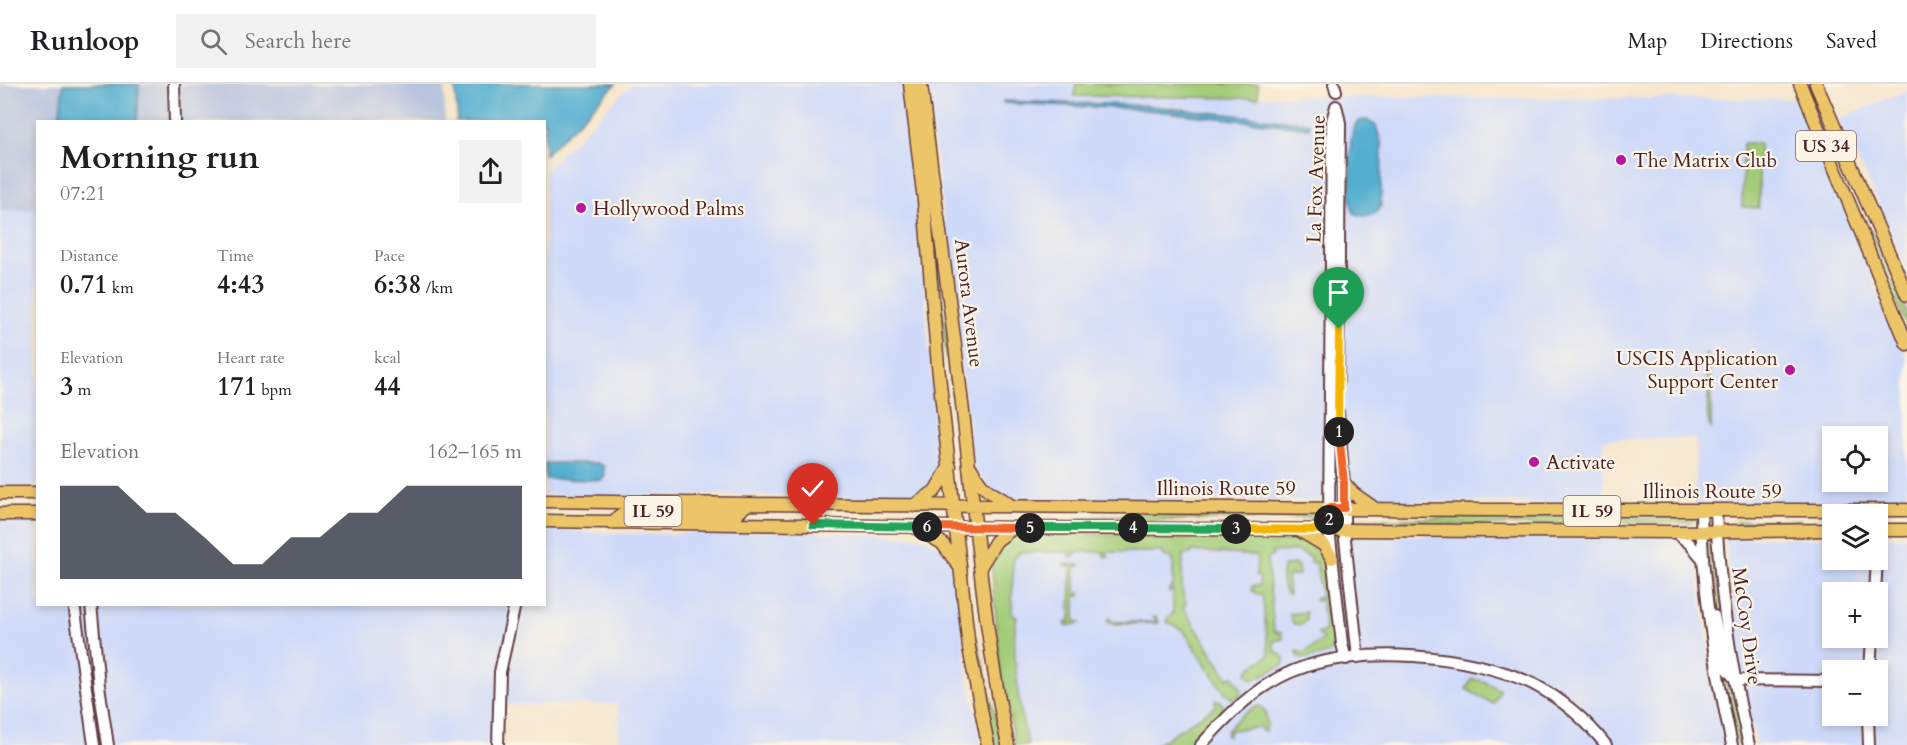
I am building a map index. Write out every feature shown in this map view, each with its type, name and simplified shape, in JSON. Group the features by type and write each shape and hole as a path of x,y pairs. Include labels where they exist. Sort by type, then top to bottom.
{"main road":[{"name":"Aurora Avenue","path":"910,84 924,201 938,366 960,567 973,675 988,745"},
{"name":"Aurora Avenue","path":"921,84 980,567 997,692 1008,745"},
{"name":"US 34","path":"1800,84 1907,344"},
{"name":"US 34","path":"1816,84 1907,295"},
{"path":"969,465 983,486 1002,497 1011,506"},
{"path":"914,506 935,491 950,466"},
{"path":"1344,483 1354,494 1375,509"},
{"path":"0,493 36,493"},
{"name":"Illinois Route 59","path":"546,501 914,506 1701,511 1907,510"},
{"name":"IL 59","path":"611,523 627,511 686,512 695,503"},
{"name":"IL 59","path":"688,523 695,515 736,515 747,504"},
{"path":"0,514 36,514"},
{"name":"Illinois Route 59","path":"546,521 1013,528 1676,532 1822,530"},
{"path":"913,526 942,543 960,567"},
{"path":"980,567 996,542 1013,528"},
{"path":"1298,529 1324,545 1332,558"},
{"path":"1888,530 1907,530"}],"street":[{"path":"174,84 175,120"},
{"name":"La Fox Avenue","path":"1346,659 1329,530 1332,121 1336,106 1340,123 1338,421 1344,483 1344,530 1358,657"},
{"name":"McCoy Drive","path":"1701,511 1702,563 1712,646 1732,745"},
{"name":"McCoy Drive","path":"1716,511 1736,680 1749,745"},
{"path":"1676,532 1689,543 1702,563 1724,666 1736,680 1822,681"},
{"path":"74,606 94,745"},
{"path":"91,606 99,686 108,745"},
{"path":"498,745 500,672 515,606"},
{"path":"1201,745 1253,694 1296,669 1358,657 1419,656 1480,665 1509,674 1559,699 1582,718 1606,745"},
{"path":"1868,726 1869,745"}],"shaded area":[{"path":"0,84 444,84 445,120 36,120 36,210 0,211"},
{"path":"632,84 903,84 922,263 938,466 937,481 923,495 893,499 712,494 546,495 546,169"},
{"path":"925,84 1076,84 1075,96 1797,99 1907,359 1907,501 1695,504 1696,439 1604,439 1604,503 1001,498 974,471 934,136"},
{"path":"1907,91 1907,273 1867,177 1837,119"},
{"path":"36,210 36,486 0,485 0,211"},
{"path":"0,518 36,519 36,606 546,606 546,528 595,533 679,534 712,530 816,532 924,538 942,547 951,563 957,589 969,684 982,745 619,745 618,704 498,705 497,745 0,745"},
{"path":"1029,534 1193,534 1294,539 1314,544 1361,535 1666,537 1678,539 1695,555 1724,745 1015,745 1000,669 991,559 1011,537"},
{"path":"1888,537 1907,537 1907,745 1757,745 1743,688 1725,538 1822,538 1822,570 1888,570"}],"green space":[{"path":"1076,84 1258,84 1258,98 1074,96"},
{"path":"1805,84 1811,84 1855,183 1850,184 1830,135"},
{"path":"1743,143 1759,143 1759,208 1742,207"},
{"path":"1871,231 1907,313 1907,327 1867,233"},
{"path":"932,245 934,245 950,357 947,358 936,293"},
{"path":"1707,353 1711,390 1711,428 1708,415 1705,354"},
{"path":"1149,513 1317,515 1321,518 1075,521 1075,519"},
{"path":"1491,516 1692,518 1694,521 1691,523 1624,522 1538,525 1355,524 1351,521"},
{"path":"1799,520 1799,522 1736,525 1736,521"},
{"path":"1029,534 1193,534 1294,539 1314,544 1327,556 1338,645 1331,652 1320,656 1298,657 1297,651 1304,653 1323,639 1318,634 1325,631 1321,600 1316,601 1315,599 1321,596 1316,562 1310,563 1310,557 1297,551 1272,552 1273,556 1267,558 1274,630 1276,633 1281,632 1283,639 1274,641 1274,649 1283,657 1284,662 1283,665 1253,680 1247,673 1250,668 1269,655 1262,594 1257,594 1252,590 1252,586 1259,586 1260,577 1256,576 1257,556 1192,551 1191,554 1183,554 1182,590 1186,604 1183,607 1228,678 1233,676 1242,690 1240,695 1232,699 1221,688 1183,630 1167,622 1173,613 1173,589 1169,592 1169,589 1173,585 1173,558 1164,556 1163,552 1105,552 1109,557 1104,557 1103,552 1075,552 1075,556 1070,557 1070,552 1018,552 1018,556 1013,557 1012,615 1017,617 1015,642 1017,681 1022,719 1029,745 1015,745 1000,669 991,559 1003,540"},
{"path":"1340,537 1353,642 1350,650 1346,644 1335,539"},
{"path":"1706,540 1710,540 1712,544 1729,668 1707,576"},
{"path":"1065,564 1080,565 1075,567 1075,592 1080,593 1080,596 1075,596 1075,621 1080,623 1066,626 1065,622 1070,622 1071,566 1065,566"},
{"path":"1294,564 1298,566 1299,575 1287,576 1289,594 1287,594 1282,572 1284,566"},
{"path":"1306,612 1306,621 1301,625 1294,624 1291,620 1290,614"},
{"path":"1153,617 1156,617 1159,623 1111,624 1107,621 1109,618 1113,622 1157,622"},
{"path":"974,638 977,638 1002,745 995,745 987,717"},
{"path":"1721,661 1730,678 1745,745 1739,745 1731,720"},
{"path":"1472,679 1483,681 1500,690 1493,704 1466,689"},
{"path":"1215,700 1220,701 1223,705 1222,712 1189,745 1156,745 1216,706"},
{"path":"1259,706 1266,712 1265,731 1261,731 1262,727 1231,730 1228,736 1226,735 1239,718"}],"water":[{"path":"63,84 139,84 137,120 59,120"},
{"path":"456,84 616,84 546,154 546,120 456,120"},
{"path":"1003,101 1141,105 1309,123 1309,128 1138,109 1003,103"},
{"path":"1367,120 1376,126 1382,145 1381,205 1374,214 1362,216 1354,213 1351,205 1351,140 1355,125 1359,121"},
{"path":"546,463 597,463 604,466 605,476 602,480 546,479"}],"place":[{"name":"The Matrix Club","path":"1621,160"},
{"name":"Hollywood Palms","path":"581,208"},
{"name":"USCIS Application Support Center","path":"1790,370"},
{"name":"Activate","path":"1534,462"}],"route":[{"path":"813,525 1329,530 1329,508 1344,508 1338,421 1339,329"}]}
